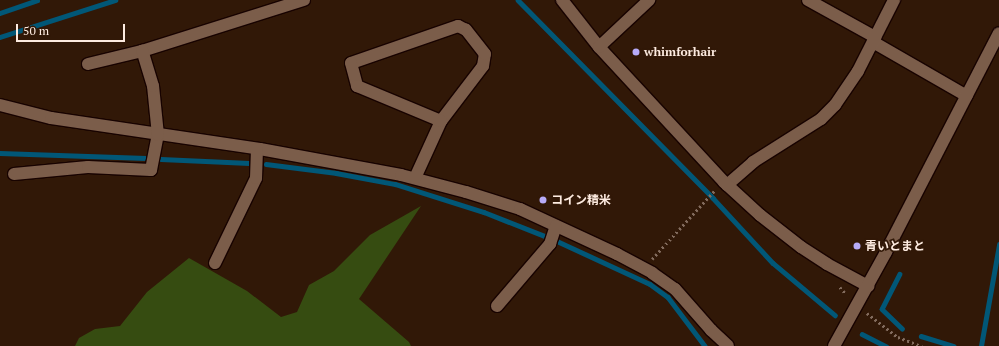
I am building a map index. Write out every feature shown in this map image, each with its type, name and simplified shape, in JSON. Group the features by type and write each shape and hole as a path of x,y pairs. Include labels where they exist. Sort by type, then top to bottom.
{"street":[{"path":"88,64 142,51 304,0"},
{"path":"562,0 600,47 722,186 801,247 827,264 868,286"},
{"path":"600,47 649,0"},
{"path":"808,0 967,96"},
{"path":"722,186 753,162 799,134 826,115 835,106 858,71 894,0"},
{"path":"415,178 441,121 483,66 485,54 466,30 458,26 351,63 357,86 441,121"},
{"path":"836,344 868,286 999,33"},
{"path":"14,174 88,167 151,170 158,134 153,86 142,51"},
{"path":"0,105 51,118 257,149 415,178 520,209 644,268 675,288 711,330 728,346"},
{"path":"215,262 256,178 257,149"},
{"path":"497,306 550,244 556,226"}],"path":[{"path":"644,268 702,203 722,186"},
{"path":"871,316 898,337 922,346"}],"green space":[{"path":"421,206 359,299 409,342 411,346 75,346 79,338 95,329 120,326 147,292 189,258 247,291 281,317 297,312 309,285 334,271 370,235"}],"waterway":[{"path":"0,13 37,0"},
{"path":"0,37 115,0"},
{"path":"518,0 713,198 773,263 835,315"},
{"path":"0,153 146,158"},
{"path":"161,159 249,163"},
{"path":"266,164 336,173 395,184 484,212 547,237"},
{"path":"557,241 650,284 668,297 705,346"},
{"path":"981,346 999,245"},
{"path":"900,274 882,309 902,328"},
{"path":"862,334 886,346"},
{"path":"921,336 954,346"}],"place":[{"name":"whimforhair","path":"636,52"},
{"name":"コイン精米","path":"543,200"},
{"name":"青いとまと","path":"857,246"}]}
